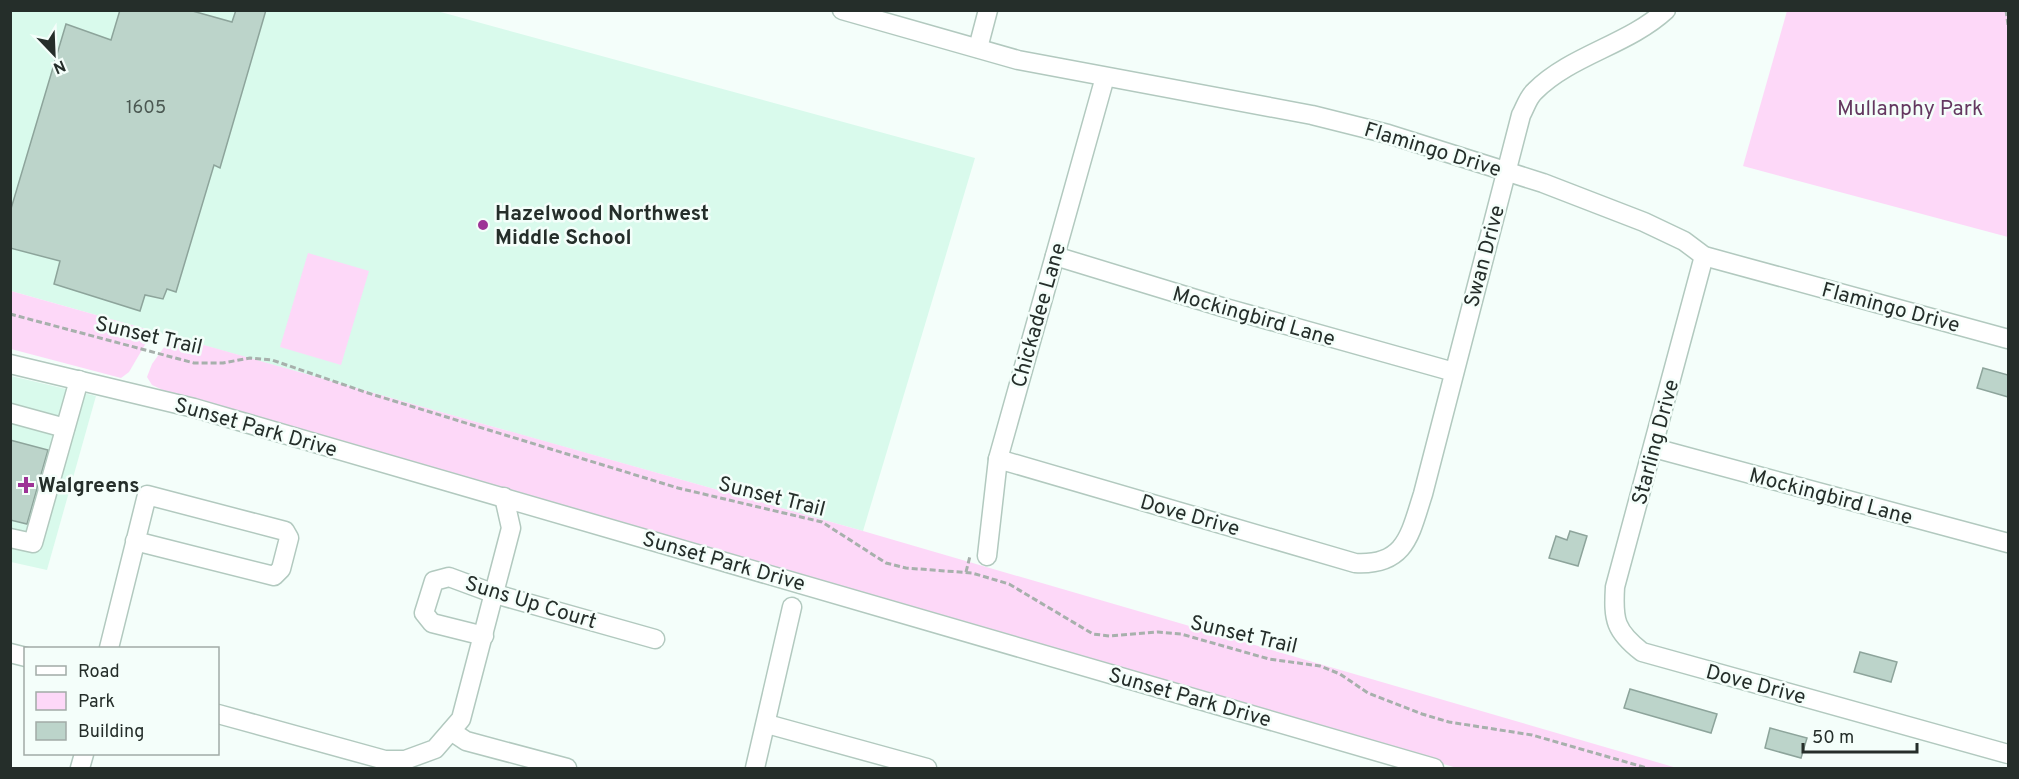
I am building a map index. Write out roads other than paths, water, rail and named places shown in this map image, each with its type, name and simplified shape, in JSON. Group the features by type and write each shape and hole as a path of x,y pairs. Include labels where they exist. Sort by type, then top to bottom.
{"street":[{"name":"Flamingo Drive","path":"842,10 1018,60 1312,115 1388,134 1506,171 1644,222 1684,241 1704,256 2008,339"},
{"path":"978,48 988,10"},
{"name":"Swan Drive","path":"1383,561 1398,552 1410,536 1521,115 1533,93 1549,78 1637,30 1666,10"},
{"name":"Chickadee Lane","path":"987,556 998,459 1016,385 1105,77"},
{"name":"Mockingbird Lane","path":"1055,256 1266,320 1454,372"},
{"name":"Starling Drive","path":"1617,628 1614,608 1615,587 1704,256"},
{"name":"Sunset Park Drive","path":"10,364 194,408 1434,768"},
{"path":"10,538 33,543 79,380"},
{"path":"10,413 65,428"},
{"name":"Mockingbird Lane","path":"1654,448 2008,543"},
{"name":"Dove Drive","path":"998,459 1355,563 1383,561"},
{"path":"109,647 135,541 147,495 285,531 289,538 281,569 274,576 135,541"},
{"path":"219,714 385,764 423,755 435,749 461,719 484,636 511,528 504,497"},
{"name":"Suns Up Court","path":"484,636 432,623 424,613 434,581 449,577 495,594 655,639"},
{"path":"755,768 767,724 792,607"},
{"name":"Dove Drive","path":"1617,628 1642,652 2008,754"},
{"path":"767,724 927,768"},
{"path":"451,731 466,741 567,768"}],"place":[{"name":"Hazelwood Northwest Middle School","path":"483,225"},
{"name":"Walgreens","path":"26,485"}],"park label":[{"name":"Mullanphy Park","path":"1910,108"}]}
